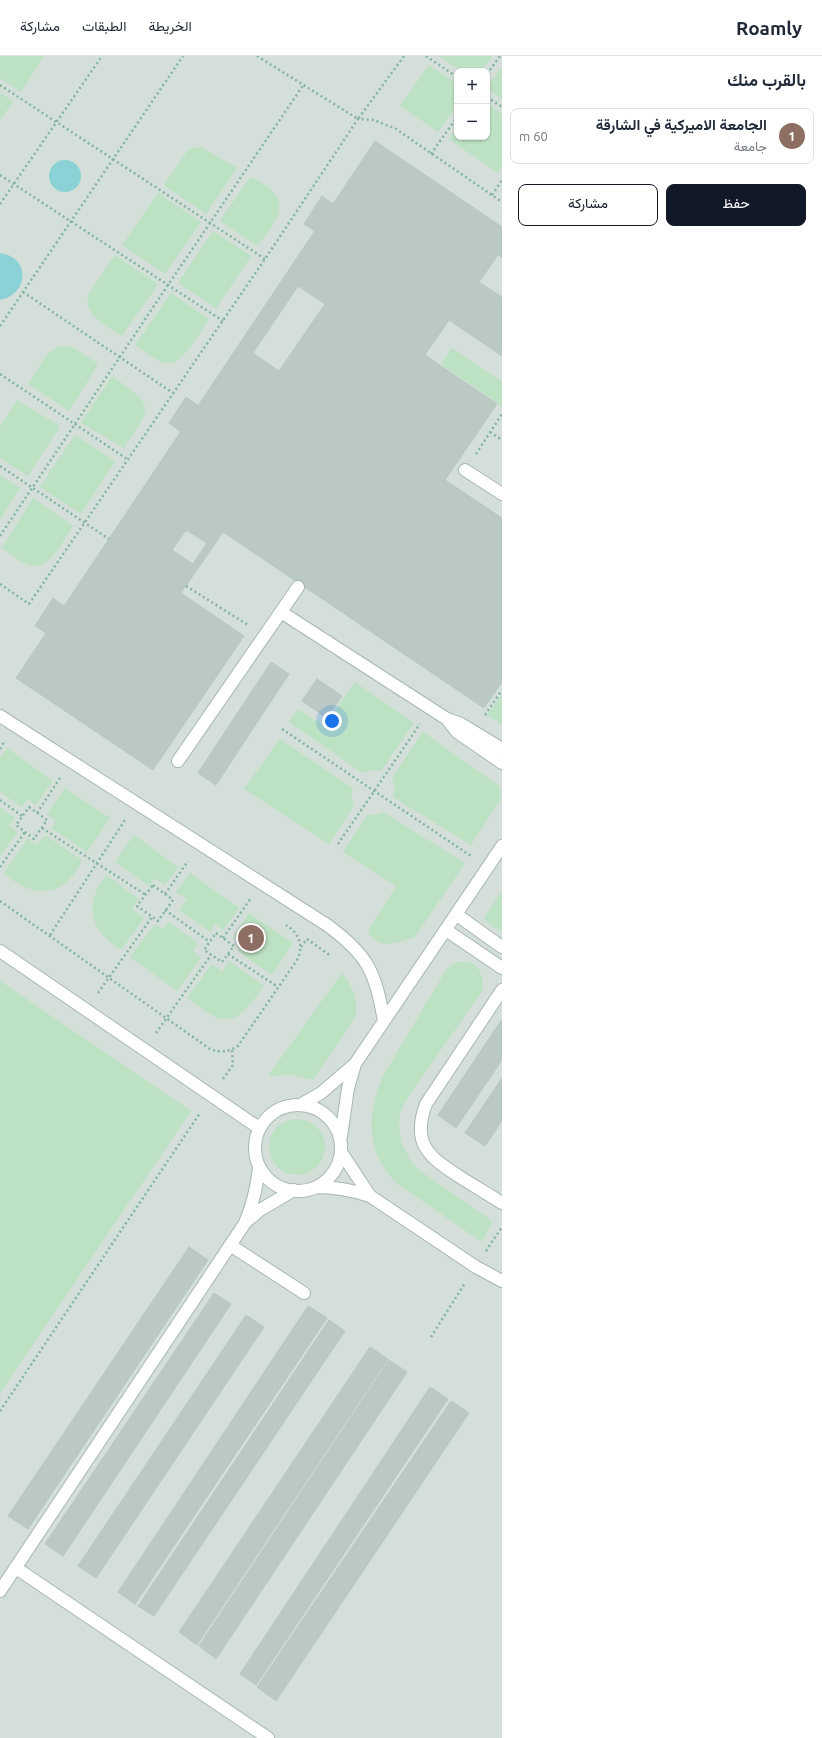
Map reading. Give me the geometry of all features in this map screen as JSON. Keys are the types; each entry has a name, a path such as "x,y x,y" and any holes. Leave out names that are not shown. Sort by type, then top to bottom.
{"street":[{"path":"465,470 502,494"},
{"path":"178,761 298,587"},
{"path":"281,612 448,719 461,724 502,749"},
{"path":"0,716 327,925 349,941 363,957 374,977 384,1020"},
{"path":"448,719 457,732 502,763"},
{"path":"355,1064 348,1088 339,1163 334,1173 326,1181 316,1187 306,1190 294,1190 280,1187 268,1178 259,1167 255,1154 255,1141 259,1128 276,1111 289,1106 302,1104 321,1093 355,1064 457,915 502,846"},
{"path":"457,915 502,947"},
{"path":"446,930 502,968"},
{"path":"0,951 259,1128"},
{"path":"502,990 426,1104 420,1130 423,1143 429,1154 439,1163 502,1203"},
{"path":"302,1104 322,1112 330,1119 341,1137"},
{"path":"341,1152 370,1196"},
{"path":"0,1592 245,1223 257,1186 259,1167"},
{"path":"316,1187 341,1188 370,1196 476,1267 502,1281"},
{"path":"245,1223 260,1210 294,1190"},
{"path":"230,1245 304,1293"},
{"path":"16,1568 268,1738"}],"path":[{"path":"0,204 102,56"},
{"path":"0,326 113,158 184,56"},
{"path":"258,56 358,119 374,120 386,124 502,202"},
{"path":"0,584 29,604 266,259 358,119 404,56"},
{"path":"426,56 454,75"},
{"path":"490,70 500,56"},
{"path":"0,536 304,84"},
{"path":"0,85 266,259"},
{"path":"490,99 502,107"},
{"path":"431,154 454,122"},
{"path":"0,175 222,321"},
{"path":"492,195 502,180"},
{"path":"23,292 173,394"},
{"path":"0,374 127,460"},
{"path":"465,470 502,414"},
{"path":"490,432 502,440"},
{"path":"0,466 109,539"},
{"path":"186,586 265,636"},
{"path":"338,844 422,722"},
{"path":"282,729 488,868"},
{"path":"0,738 5,741"},
{"path":"37,813 61,778 55,773"},
{"path":"0,800 22,816"},
{"path":"29,807 37,813 47,820 34,839 16,825 29,807"},
{"path":"119,816 132,824"},
{"path":"50,935 126,820"},
{"path":"42,828 146,895"},
{"path":"0,867 25,832"},
{"path":"165,894 199,844"},
{"path":"182,857 194,865"},
{"path":"223,938 261,883"},
{"path":"153,885 165,894 173,900 158,921 137,906 153,885"},
{"path":"243,897 255,905"},
{"path":"0,900 210,1049 218,1052 232,1050 238,1046 297,960 301,947 297,934 280,921"},
{"path":"165,910 210,942"},
{"path":"87,1010 152,917"},
{"path":"216,933 223,938 234,946 222,962 204,950 216,933"},
{"path":"144,1050 211,954"},
{"path":"228,954 278,987"},
{"path":"0,1411 233,1065 232,1050"}],"shaded area":[{"path":"0,56 502,56 502,1738 0,1738"}],"green space":[{"path":"0,56 44,56 21,92 0,78"},
{"path":"439,56 492,56 484,68 457,68"},
{"path":"429,65 454,82 454,108 438,132 400,106"},
{"path":"502,67 502,99 490,90 490,84"},
{"path":"0,93 13,101 0,120"},
{"path":"490,106 502,114 502,167 498,173 449,139 454,132 454,140 490,140"},
{"path":"201,147 237,168 206,214 164,185 188,150"},
{"path":"250,177 269,188 277,197 279,204 279,211 276,219 257,246 220,221"},
{"path":"158,193 201,222 165,274 122,245"},
{"path":"213,231 251,256 216,308 178,283"},
{"path":"115,255 158,284 122,336 103,324 92,314 88,301 89,293"},
{"path":"171,293 209,319 196,340 178,360 171,363 165,363 153,358 135,345"},
{"path":"61,346 74,348 98,364 69,411 28,384 48,353"},
{"path":"452,348 502,382 502,406 441,364"},
{"path":"112,376 136,394 142,401 145,408 140,423 124,448 81,423"},
{"path":"17,400 60,426 28,476 0,458 0,427"},
{"path":"75,435 115,461 81,514 40,487"},
{"path":"0,475 20,488 0,520"},
{"path":"33,498 73,526 60,547 50,559 44,564 37,566 22,562 2,548"},
{"path":"355,682 414,723 381,771 371,770 362,773 289,722 298,709 324,726"},
{"path":"502,694 502,725 487,715"},
{"path":"423,732 499,786 501,796 499,801 471,845 393,797 395,787 392,778"},
{"path":"280,739 353,788 351,797 354,806 329,844 244,789"},
{"path":"7,748 53,781 36,805 28,799 22,807 0,792 0,758"},
{"path":"65,788 110,818 87,852 51,828 56,821 47,814"},
{"path":"0,807 15,818 9,826 18,832 0,856"},
{"path":"383,812 465,863 415,937 389,944 378,942 368,931 396,886 343,852 368,814 376,815"},
{"path":"45,835 82,860 75,873 67,882 48,891 37,891 26,888 15,882 4,873 28,838 37,845"},
{"path":"134,835 178,867 165,885 155,878 149,886 115,862"},
{"path":"190,873 239,908 223,930 215,924 210,932 179,910 187,899 176,892"},
{"path":"106,875 139,899 132,909 144,918 121,950 102,934 93,917 92,907 94,897"},
{"path":"502,891 502,931 492,926 484,918"},
{"path":"249,913 293,943 272,975 238,951 243,943 233,937"},
{"path":"169,922 198,943 193,951 201,958 177,991 130,957 155,924 163,929"},
{"path":"229,961 264,986 243,1012 229,1019 222,1019 213,1016 187,998 212,964 222,972"},
{"path":"465,961 474,965 480,972 482,991 406,1100 400,1113 399,1127 401,1141 412,1163 419,1170 492,1221 482,1242 399,1185 388,1173 380,1160 372,1133 374,1104 384,1074 446,970 454,964"},
{"path":"342,973 355,996 356,1012 344,1035 313,1080 293,1075 268,1076"},
{"path":"0,981 191,1111 0,1393"},
{"path":"297,1119 308,1121 317,1127 323,1136 325,1147 323,1158 317,1167 308,1173 297,1175 286,1173 277,1167 271,1158 269,1147 271,1136 277,1127 286,1121"}],"water":[{"path":"62,160 68,160 78,167 81,176 80,182 74,189 68,192 62,192 52,185 49,179 49,173 56,163"},
{"path":"0,253 10,256 17,261 21,268 22,275 21,283 17,290 10,296 0,300"}],"building":[{"path":"375,141 502,227 502,258 498,255 479,282 502,297 502,356 449,320 425,355 497,404 445,480 502,518 502,682 484,708 223,532 181,593 244,636 153,770 16,678","holes":["298,286 325,304 279,371 253,353","186,530 207,543 193,564 172,550"]},
{"path":"322,196 333,204 315,231 304,224"},
{"path":"186,397 199,406 181,432 169,423"},
{"path":"53,598 64,606 46,633 35,626"},
{"path":"271,662 289,674 216,785 198,773"},
{"path":"317,679 342,696 327,718 302,701"},
{"path":"502,1019 502,1060 456,1128 438,1115"},
{"path":"502,1078 502,1121 485,1146 465,1133"},
{"path":"189,1247 208,1260 28,1529 8,1516"},
{"path":"214,1293 231,1304 63,1556 45,1544"},
{"path":"308,1306 327,1318 135,1604 118,1592"},
{"path":"246,1315 264,1327 96,1578 78,1566"},
{"path":"329,1320 345,1331 154,1616 138,1606"},
{"path":"370,1347 388,1359 197,1645 179,1632"},
{"path":"389,1360 407,1372 216,1659 199,1646"},
{"path":"430,1387 448,1399 256,1685 240,1674"},
{"path":"451,1401 469,1413 276,1701 257,1687"}],"place":[{"name":"الجامعة الاميركية في الشارقة","path":"251,938"}]}
